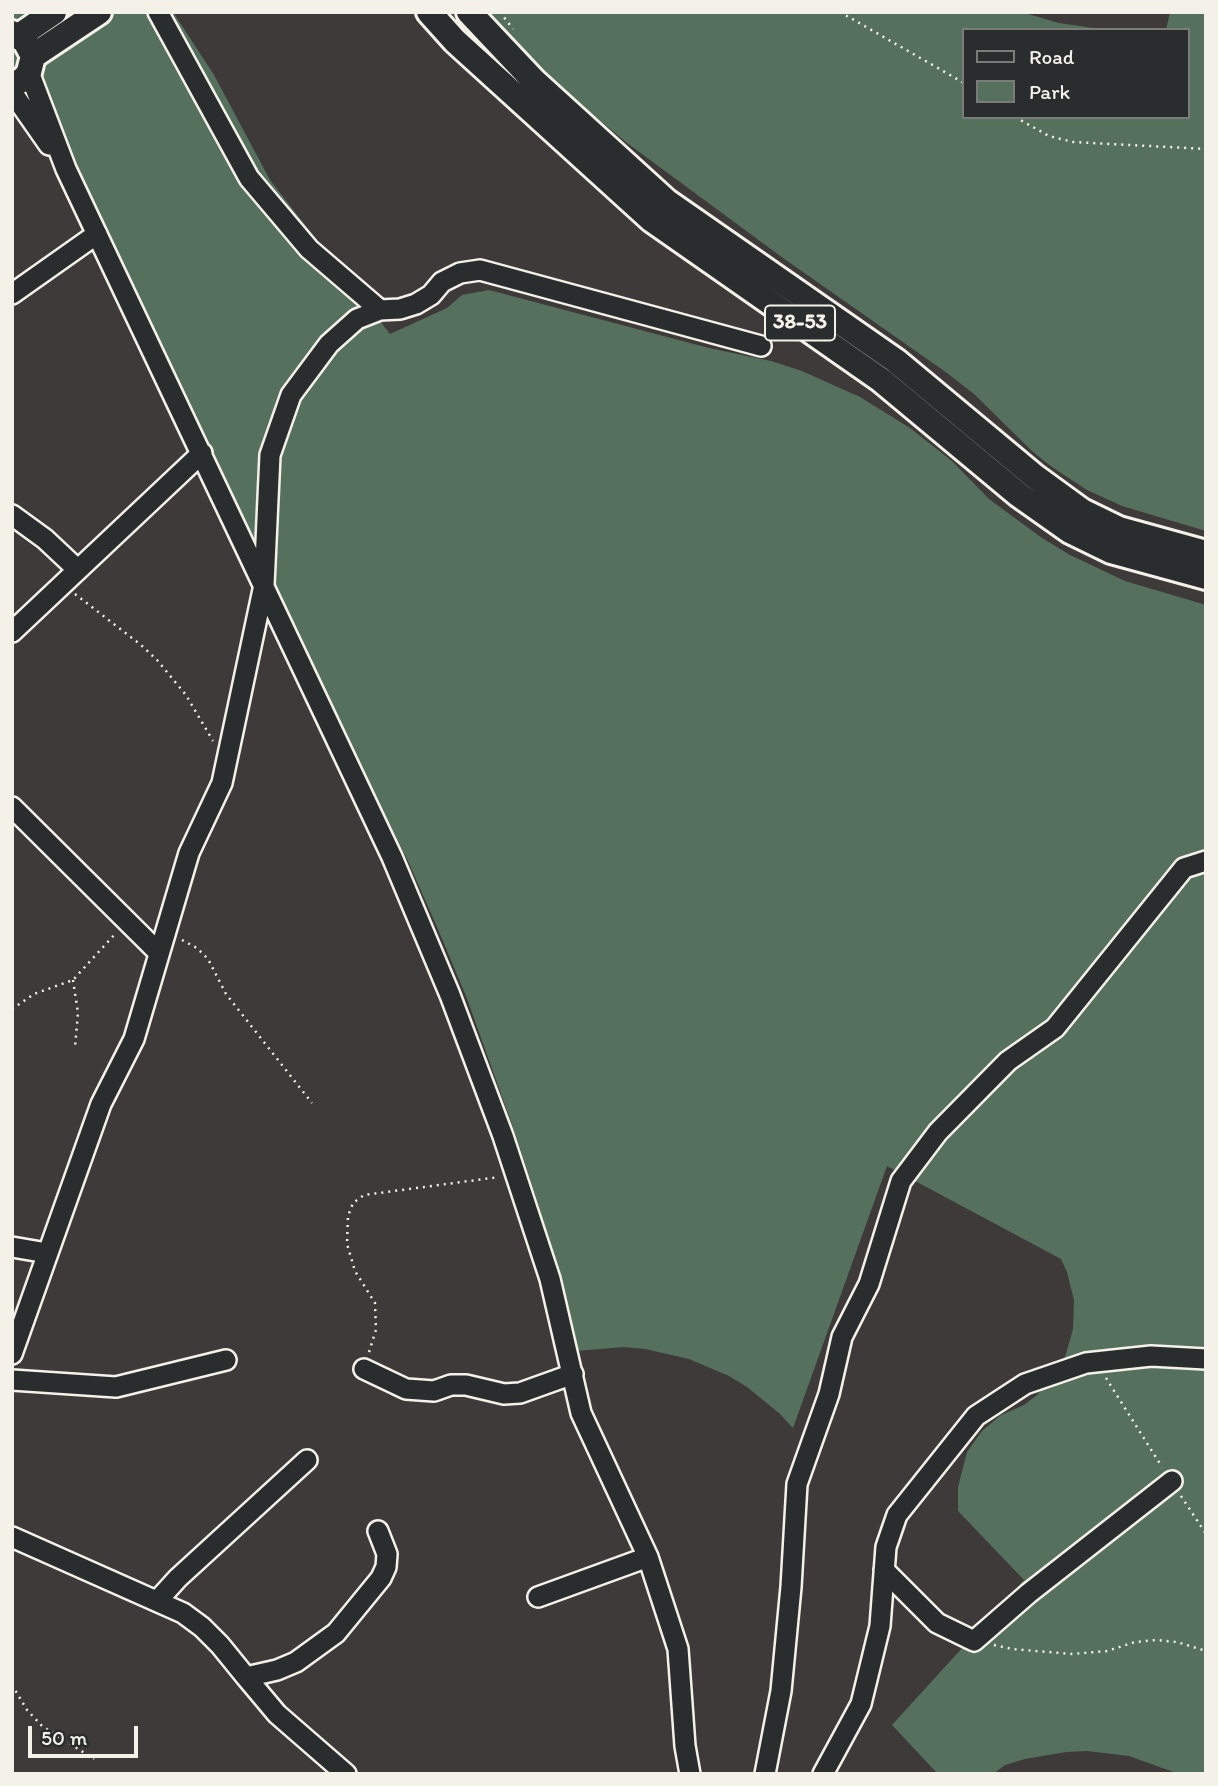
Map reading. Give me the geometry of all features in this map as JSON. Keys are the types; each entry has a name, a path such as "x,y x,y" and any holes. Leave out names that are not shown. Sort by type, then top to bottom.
{"main road":[{"path":"21,57 54,12"},
{"path":"21,57 99,12"},
{"name":"38-53","path":"429,12 455,41 652,220 881,380 1019,495 1070,531 1111,551 1206,577"},
{"name":"38-53","path":"469,12 534,80 666,201 895,361 1034,476 1082,511 1119,528 1206,553"}],"street":[{"path":"158,12 249,178 309,249 380,310"},
{"path":"21,57 66,169 392,856 450,995 516,1175 550,1279 581,1413 648,1558 678,1649 685,1746 690,1774"},
{"path":"12,92 66,169"},
{"path":"12,294 97,234"},
{"path":"12,1354 101,1104 134,1039 189,853 222,783 264,585 270,455 291,395 329,344 357,319 380,310 400,309 416,304 431,295 442,282 460,273 480,270 761,346"},
{"path":"12,632 202,453"},
{"path":"12,514 46,539 78,570"},
{"path":"12,807 128,921 161,944"},
{"path":"765,1774 781,1691 797,1484 829,1394 842,1337 869,1284 901,1181 938,1132 1008,1060 1055,1028 1184,868 1206,861"},
{"path":"12,1247 47,1253"},
{"path":"823,1774 861,1704 880,1626 886,1547 897,1515 976,1416 1025,1384 1086,1363 1151,1356 1206,1359"},
{"path":"12,1380 116,1387 226,1360"},
{"path":"364,1369 406,1389 434,1391 459,1384 504,1394 520,1393 573,1374"},
{"path":"158,1600 178,1578 307,1460"},
{"path":"884,1570 937,1623 974,1641 1029,1593 1172,1481"},
{"path":"246,1677 277,1671 296,1662 336,1633 381,1578 387,1554 377,1531"},
{"path":"12,1537 183,1613 202,1627 276,1714 346,1774"},
{"path":"538,1597 648,1558"}],"path":[{"path":"840,12 962,82"},
{"path":"1019,119 1049,136 1073,142 1206,149"},
{"path":"62,584 141,645 165,669 197,713 225,770"},
{"path":"12,1009 34,994 73,980 128,921"},
{"path":"161,944 182,940 203,953 226,994 312,1103"},
{"path":"73,980 78,1013 75,1047"},
{"path":"364,1369 376,1330 374,1303 355,1271 347,1244 348,1216 353,1203 364,1195 516,1175"},
{"path":"1096,1362 1206,1534"},
{"path":"974,1641 1012,1649 1072,1654 1107,1651 1135,1642 1156,1640 1177,1642 1206,1651"},
{"path":"12,1685 27,1710 42,1726 94,1759"}],"green space":[{"path":"12,12 173,12 214,75 270,180 390,334 447,308 462,295 489,290 802,371 860,397 910,428 952,461 989,499 1070,555 1125,581 1206,605 1206,1774 1179,1774 1129,1756 1087,1751 1025,1759 1005,1765 993,1774 938,1774 892,1725 1024,1580 958,1511 958,1487 967,1452 982,1431 1001,1415 1024,1405 1037,1395 1065,1357 1073,1329 1074,1300 1061,1259 887,1166 793,1428 747,1387 689,1359 623,1347 577,1351 539,1207 516,1136 466,996 437,927 407,859 12,81"},
{"path":"481,12 1021,12 1059,23 1093,28 962,28 962,119 1190,119 1190,28 1166,28 1170,12 1206,12 1206,531 1122,506 1087,490 1052,467 974,394 947,373 783,258 627,143 569,95"}]}
